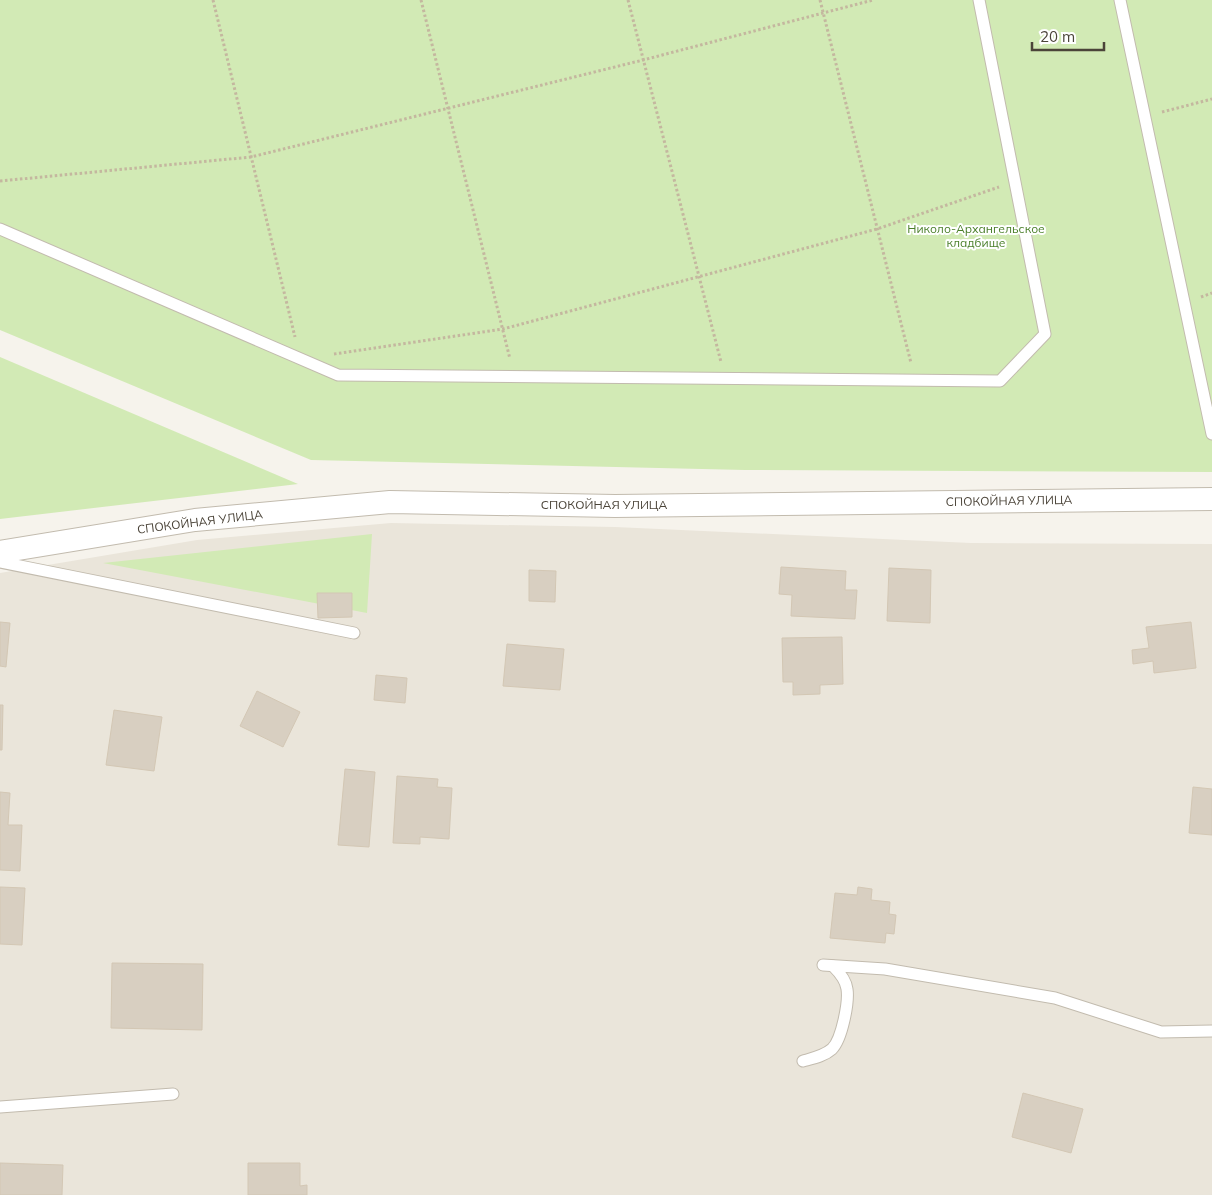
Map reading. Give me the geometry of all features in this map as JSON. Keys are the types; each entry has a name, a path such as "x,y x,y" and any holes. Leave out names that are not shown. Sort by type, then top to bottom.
{"street":[{"name":"СПОКОЙНАЯ УЛИЦА","path":"0,552 195,520 390,502 616,506 1212,499"}],"lane":[{"path":"0,229 338,375 1000,381 1045,334 979,0"},
{"path":"1120,0 1212,434"},
{"path":"0,562 354,633"},
{"path":"804,1061 820,1057 834,1048 841,1031 847,988 841,975 828,965 886,969 1055,998 1161,1032 1212,1031"},
{"path":"0,1106 173,1094"}],"path":[{"path":"213,0 301,359 503,329 877,228 1015,182"},
{"path":"420,0 515,376"},
{"path":"628,0 725,378"},
{"path":"820,0 915,380"},
{"path":"0,181 251,157 643,60 873,0"},
{"path":"1145,117 1212,99"}],"shaded area":[{"path":"391,523 615,527 971,543 1212,544 1212,1195 0,1195 0,573 197,540"}],"green space":[{"name":"Николо-Архангельское кладбище","path":"0,0 1212,0 1212,472 745,470 311,460 0,330"},
{"path":"0,357 298,484 0,519"},
{"path":"372,534 367,613 103,563"}],"building":[{"path":"781,567 846,571 845,590 857,590 855,619 791,616 792,595 779,594"},
{"path":"889,568 931,570 930,623 887,621"},
{"path":"529,570 556,571 555,602 529,601"},
{"path":"317,593 352,593 352,617 318,618"},
{"path":"0,622 10,623 6,667 0,666"},
{"path":"1191,622 1196,668 1154,673 1153,661 1133,664 1132,650 1149,648 1146,627"},
{"path":"842,637 843,684 820,685 820,694 793,695 793,682 783,682 782,638"},
{"path":"507,644 564,649 560,690 503,686"},
{"path":"376,675 407,678 405,703 374,700"},
{"path":"257,691 300,712 283,747 240,726"},
{"path":"0,705 3,705 2,750 0,750"},
{"path":"114,710 162,717 154,771 106,765"},
{"path":"345,769 375,772 369,847 338,845"},
{"path":"397,776 438,779 437,787 452,788 449,839 420,837 420,844 393,843"},
{"path":"1193,787 1212,789 1212,835 1189,833"},
{"path":"0,792 10,793 8,825 22,825 20,871 0,870"},
{"path":"0,887 25,888 22,945 0,944"},
{"path":"858,887 872,889 871,900 890,902 889,914 896,915 894,934 886,933 885,943 830,938 835,893 857,895"},
{"path":"112,963 203,964 202,1030 111,1028"},
{"path":"1023,1093 1083,1109 1071,1153 1012,1137"},
{"path":"0,1163 63,1165 62,1195 0,1195"},
{"path":"248,1163 300,1163 300,1186 307,1185 307,1195 248,1195"}]}
